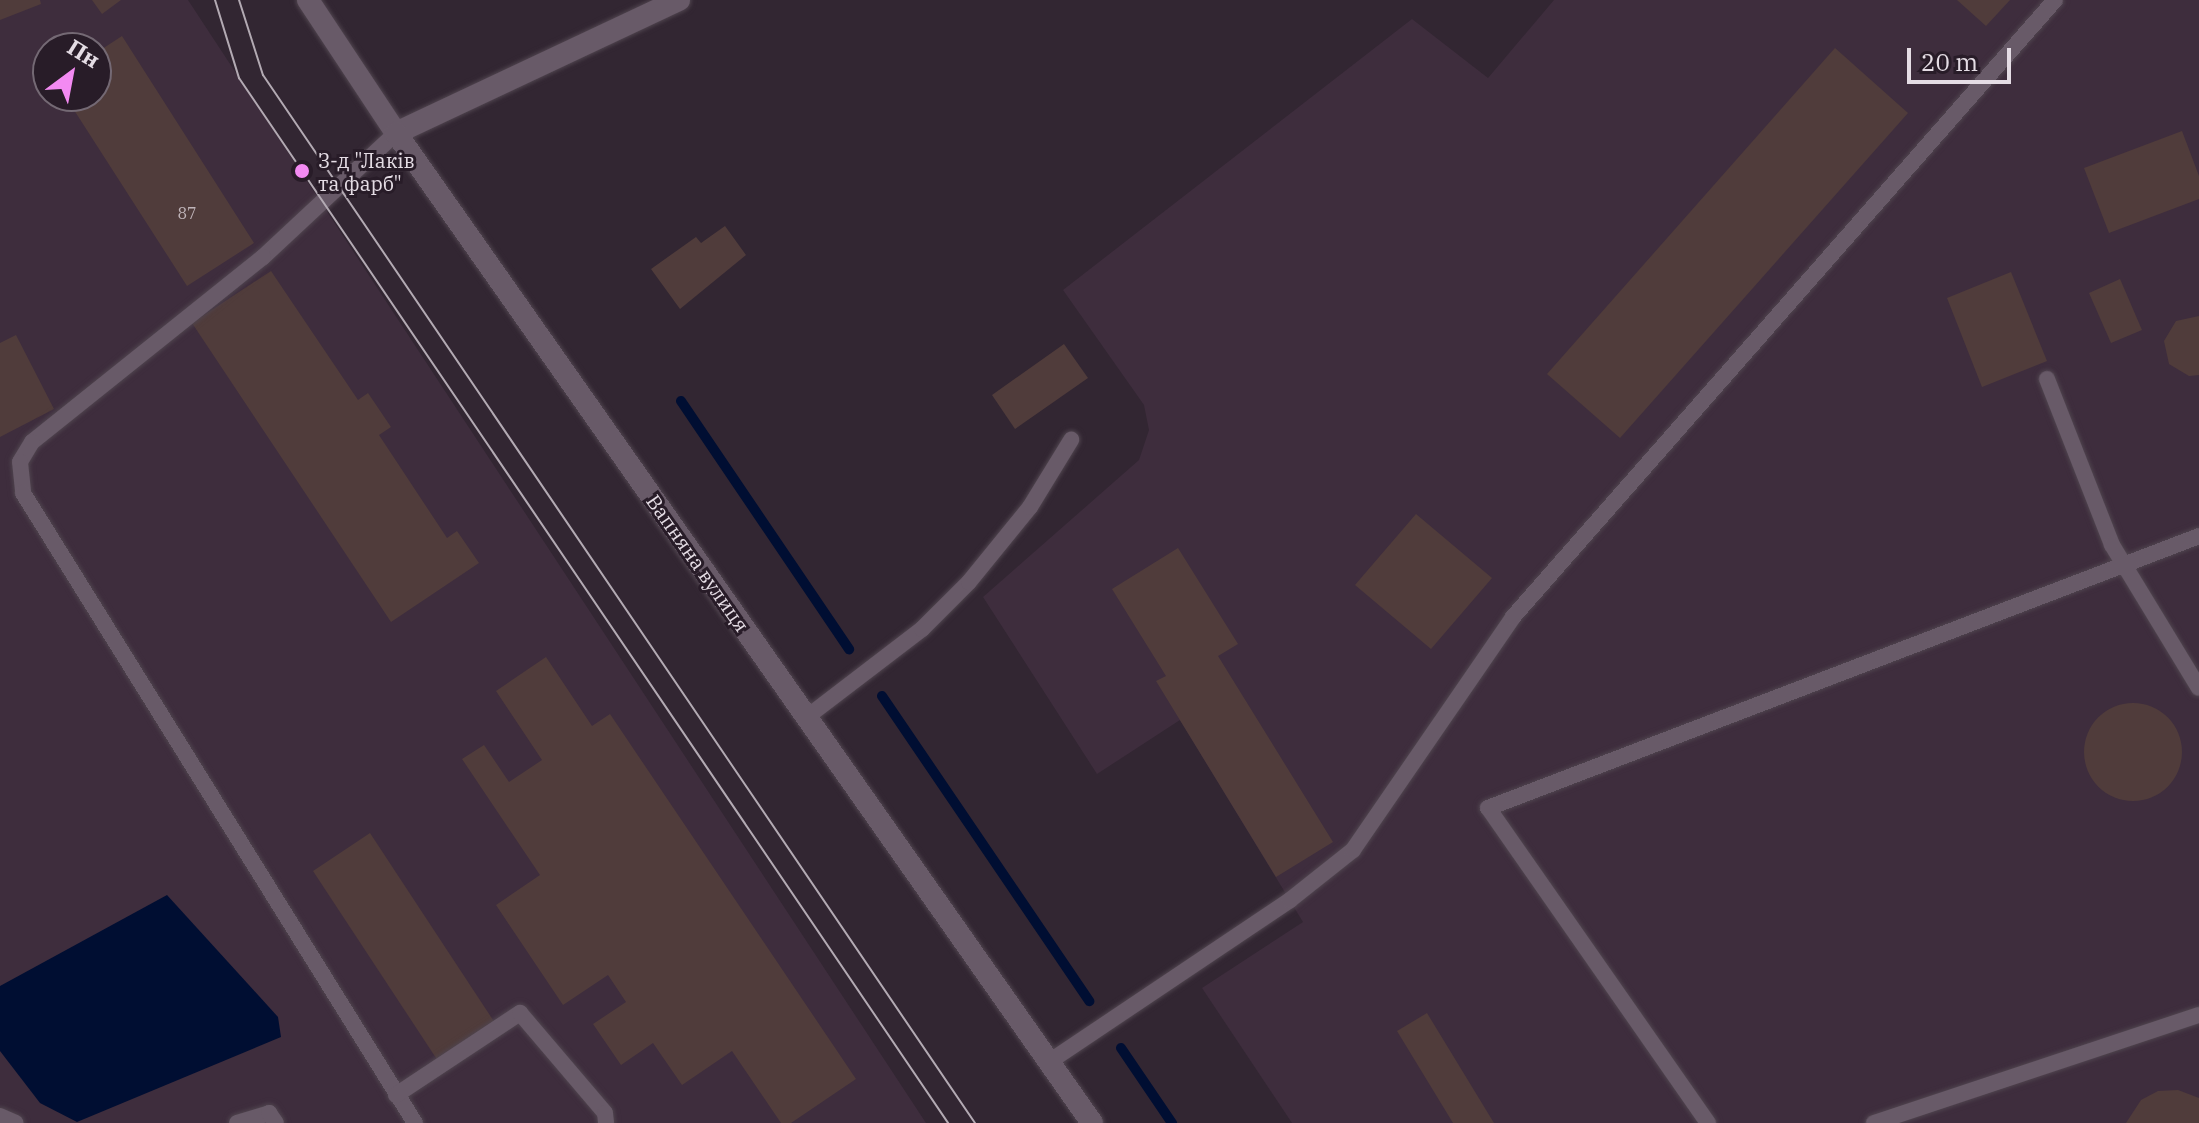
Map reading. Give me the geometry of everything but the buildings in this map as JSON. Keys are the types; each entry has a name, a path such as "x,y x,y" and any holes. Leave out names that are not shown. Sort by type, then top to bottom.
{"street":[{"name":"Вапняна вулиця","path":"308,0 396,133 1092,1123"},
{"path":"396,133 679,0"}],"lane":[{"path":"1049,1062 1290,900 1353,850 1513,617 2055,0"},
{"path":"396,133 263,257 32,442 20,462 23,493 415,1123"},
{"path":"2047,379 2112,545 2128,564 2199,688"},
{"path":"807,717 922,629 969,582 1030,507 1071,440"},
{"path":"1708,1123 1488,808 2199,536"},
{"path":"396,1095 520,1013 605,1113 606,1123"},
{"path":"1874,1123 2199,1015"},
{"path":"237,1123 269,1113 276,1123"},
{"path":"0,1116 16,1123"}],"shaded area":[{"path":"0,0 188,0 926,1123 0,1123"},
{"path":"1554,0 2199,0 2199,1123 1292,1123 1202,988 1303,922 1180,720 1097,774 983,597 1139,460 1149,430 1144,405 1063,290 1412,19 1488,78"}],"water":[{"path":"167,895 278,1017 281,1037 77,1122 40,1103 0,1051 0,986"}],"waterway":[{"path":"681,401 849,649"},
{"path":"882,696 1089,1001"},
{"path":"1121,1048 1172,1123"}],"tram line":[{"path":"215,0 239,78 948,1123"},
{"path":"239,0 263,75 975,1123"}],"place":[{"name":"З-д \"Лаків та фарб\"","path":"302,171"}]}
